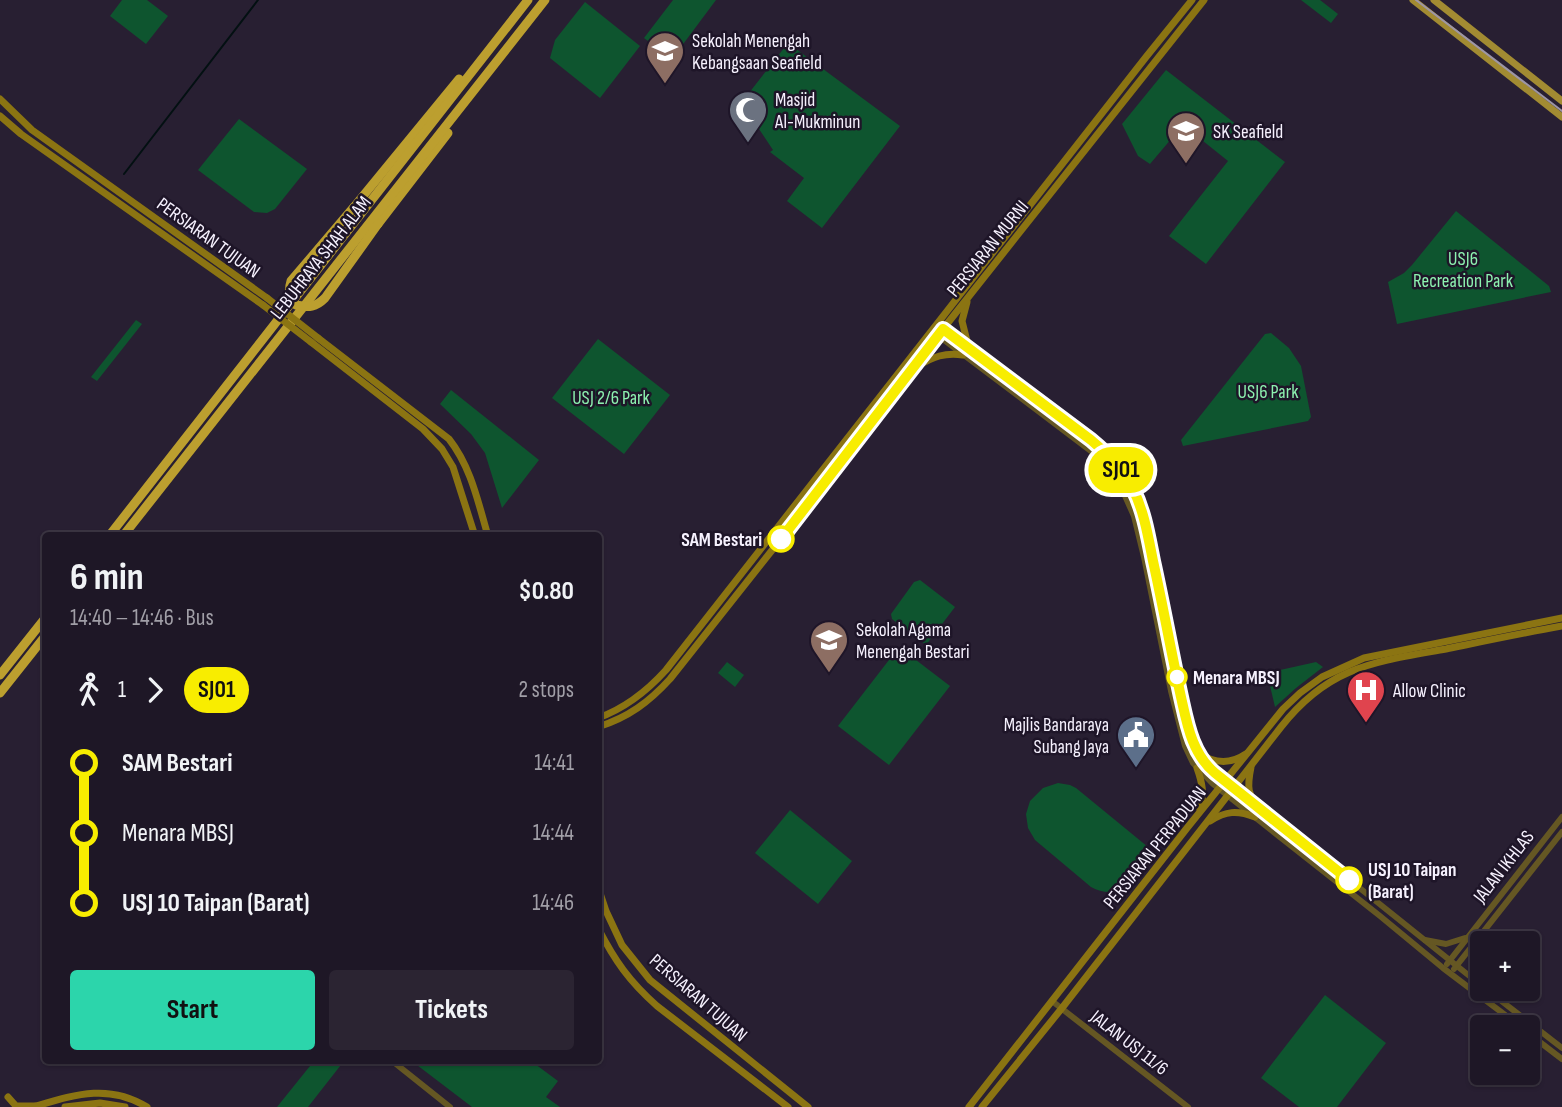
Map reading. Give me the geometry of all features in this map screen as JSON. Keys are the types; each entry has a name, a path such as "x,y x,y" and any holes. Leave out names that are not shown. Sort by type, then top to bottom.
{"highway":[{"path":"527,0 292,281 290,297 296,305 312,307 325,298 378,224 510,52 544,2"},
{"name":"LEBUHRAYA SHAH ALAM","path":"112,532 527,0"},
{"name":"LEBUHRAYA SHAH ALAM","path":"126,532 544,2"},
{"path":"0,675 42,622"},
{"path":"0,693 42,640"}],"main road":[{"name":"PERSIARAN MURNI","path":"602,716 638,697 666,670 937,330 1192,0"},
{"name":"PERSIARAN MURNI","path":"602,726 634,711 670,679 913,369 937,330 968,298 1204,0"},
{"path":"1413,0 1562,117"},
{"path":"1434,0 1562,101"},
{"path":"1146,57 1151,60 1167,47"},
{"name":"PERSIARAN TUJUAN","path":"0,99 32,130 265,302 423,429 442,449 456,477 474,532"},
{"name":"PERSIARAN TUJUAN","path":"0,116 31,141 265,302"},
{"path":"913,369 935,356 966,352 962,321 968,298"},
{"name":"PERSIARAN TUJUAN","path":"314,340 449,439 462,458 471,479 487,532"},
{"name":"PERSIARAN PERPADUAN","path":"969,1107 1192,822 1283,709 1300,693 1322,677 1343,667 1384,653 1562,618"},
{"name":"PERSIARAN PERPADUAN","path":"982,1107 1305,699 1344,674 1384,661 1562,626"},
{"path":"1198,752 1216,762 1239,758 1249,751"},
{"path":"1252,763 1248,780 1250,795 1261,810"},
{"path":"1192,822 1203,799 1197,768"},
{"path":"1203,826 1222,814 1234,811 1255,817"},
{"name":"PERSIARAN TUJUAN","path":"602,900 622,944 650,981 808,1107"},
{"name":"PERSIARAN TUJUAN","path":"602,936 614,958 640,990 788,1107"},
{"path":"7,1107 8,1097 16,1106 35,1106 90,1092 114,1093 147,1107"},
{"path":"65,1107 100,1102 125,1107"}],"street":[{"path":"937,330 1091,451 1122,489 1138,529 1180,728 1188,755 1197,768 1505,1015"},
{"path":"966,352 1091,440 1115,463 1129,482 1143,516 1187,726 1206,765 1470,977"},
{"name":"JALAN IKHLAS","path":"1447,970 1449,961 1562,817"},
{"name":"JALAN IKHLAS","path":"1484,931 1562,832"},
{"path":"1363,902 1368,895"},
{"path":"1492,906 1495,908 1504,905"},
{"path":"1423,940 1446,944 1469,936"},
{"name":"JALAN IKHLAS","path":"1447,970 1456,966 1470,948"},
{"name":"JALAN USJ 11/6","path":"1052,1001 1188,1107"},
{"path":"1501,1001 1562,1048"},
{"path":"1540,1042 1562,1059"},
{"path":"396,1064 450,1107"}],"green space":[{"path":"122,0 147,0 168,16 146,44 110,16"},
{"path":"673,0 716,0 672,59 644,38"},
{"path":"1301,0 1320,0 1338,14 1331,23"},
{"path":"585,2 640,46 600,98 550,58 555,40"},
{"path":"788,43 900,126 822,228 787,201 804,178 770,152 773,150 751,117 738,107"},
{"path":"1166,70 1285,162 1206,264 1169,236 1228,161 1183,125 1150,164 1138,156 1122,124"},
{"path":"239,119 307,169 275,209 267,213 254,212 198,170"},
{"name":"USJ6 Recreation Park","path":"1456,211 1549,286 1551,292 1397,324 1388,282 1412,265"},
{"path":"136,320 142,324 97,381 91,377"},
{"name":"USJ6 Park","path":"1271,333 1289,348 1301,366 1311,417 1308,421 1183,446 1181,440 1265,334"},
{"name":"USJ 2/6 Park","path":"598,339 670,395 624,454 552,398"},
{"path":"451,390 539,460 502,508 485,453 471,434 440,404"},
{"path":"920,580 955,607 926,645 892,619 891,614 914,582"},
{"path":"899,647 950,686 889,765 838,726"},
{"path":"727,662 744,675 735,687 718,673"},
{"path":"1316,662 1323,667 1275,707 1267,673"},
{"path":"1058,783 1076,788 1148,847 1139,869 1126,887 1106,892 1091,887 1035,840 1028,828 1026,814 1030,801 1043,788"},
{"path":"790,810 852,861 818,904 755,853"},
{"path":"1325,995 1386,1043 1337,1107 1299,1107 1261,1078"},
{"path":"312,1064 342,1064 308,1107 277,1107"},
{"path":"416,1064 535,1064 558,1081 546,1097 560,1107 472,1107"}],"waterway":[{"path":"124,174 258,0"}],"tram line":[{"path":"1416,0 1562,111"}],"bus line":[{"name":"SJ01","path":"781,539 943,329 1091,440 1123,473 1134,491 1143,516 1187,726 1202,760 1349,880"}],"place":[{"name":"Sekolah Menengah Kebangsaan Seafield","path":"665,85"},
{"name":"Masjid Al-Mukminun","path":"748,144"},
{"name":"SK Seafield","path":"1186,165"},
{"name":"SAM Bestari","path":"781,539"},
{"name":"Sekolah Agama Menengah Bestari","path":"829,674"},
{"name":"Menara MBSJ","path":"1177,677"},
{"name":"Allow Clinic","path":"1366,724"},
{"name":"Majlis Bandaraya Subang Jaya","path":"1136,769"},
{"name":"USJ 10 Taipan (Barat)","path":"1349,880"}]}
